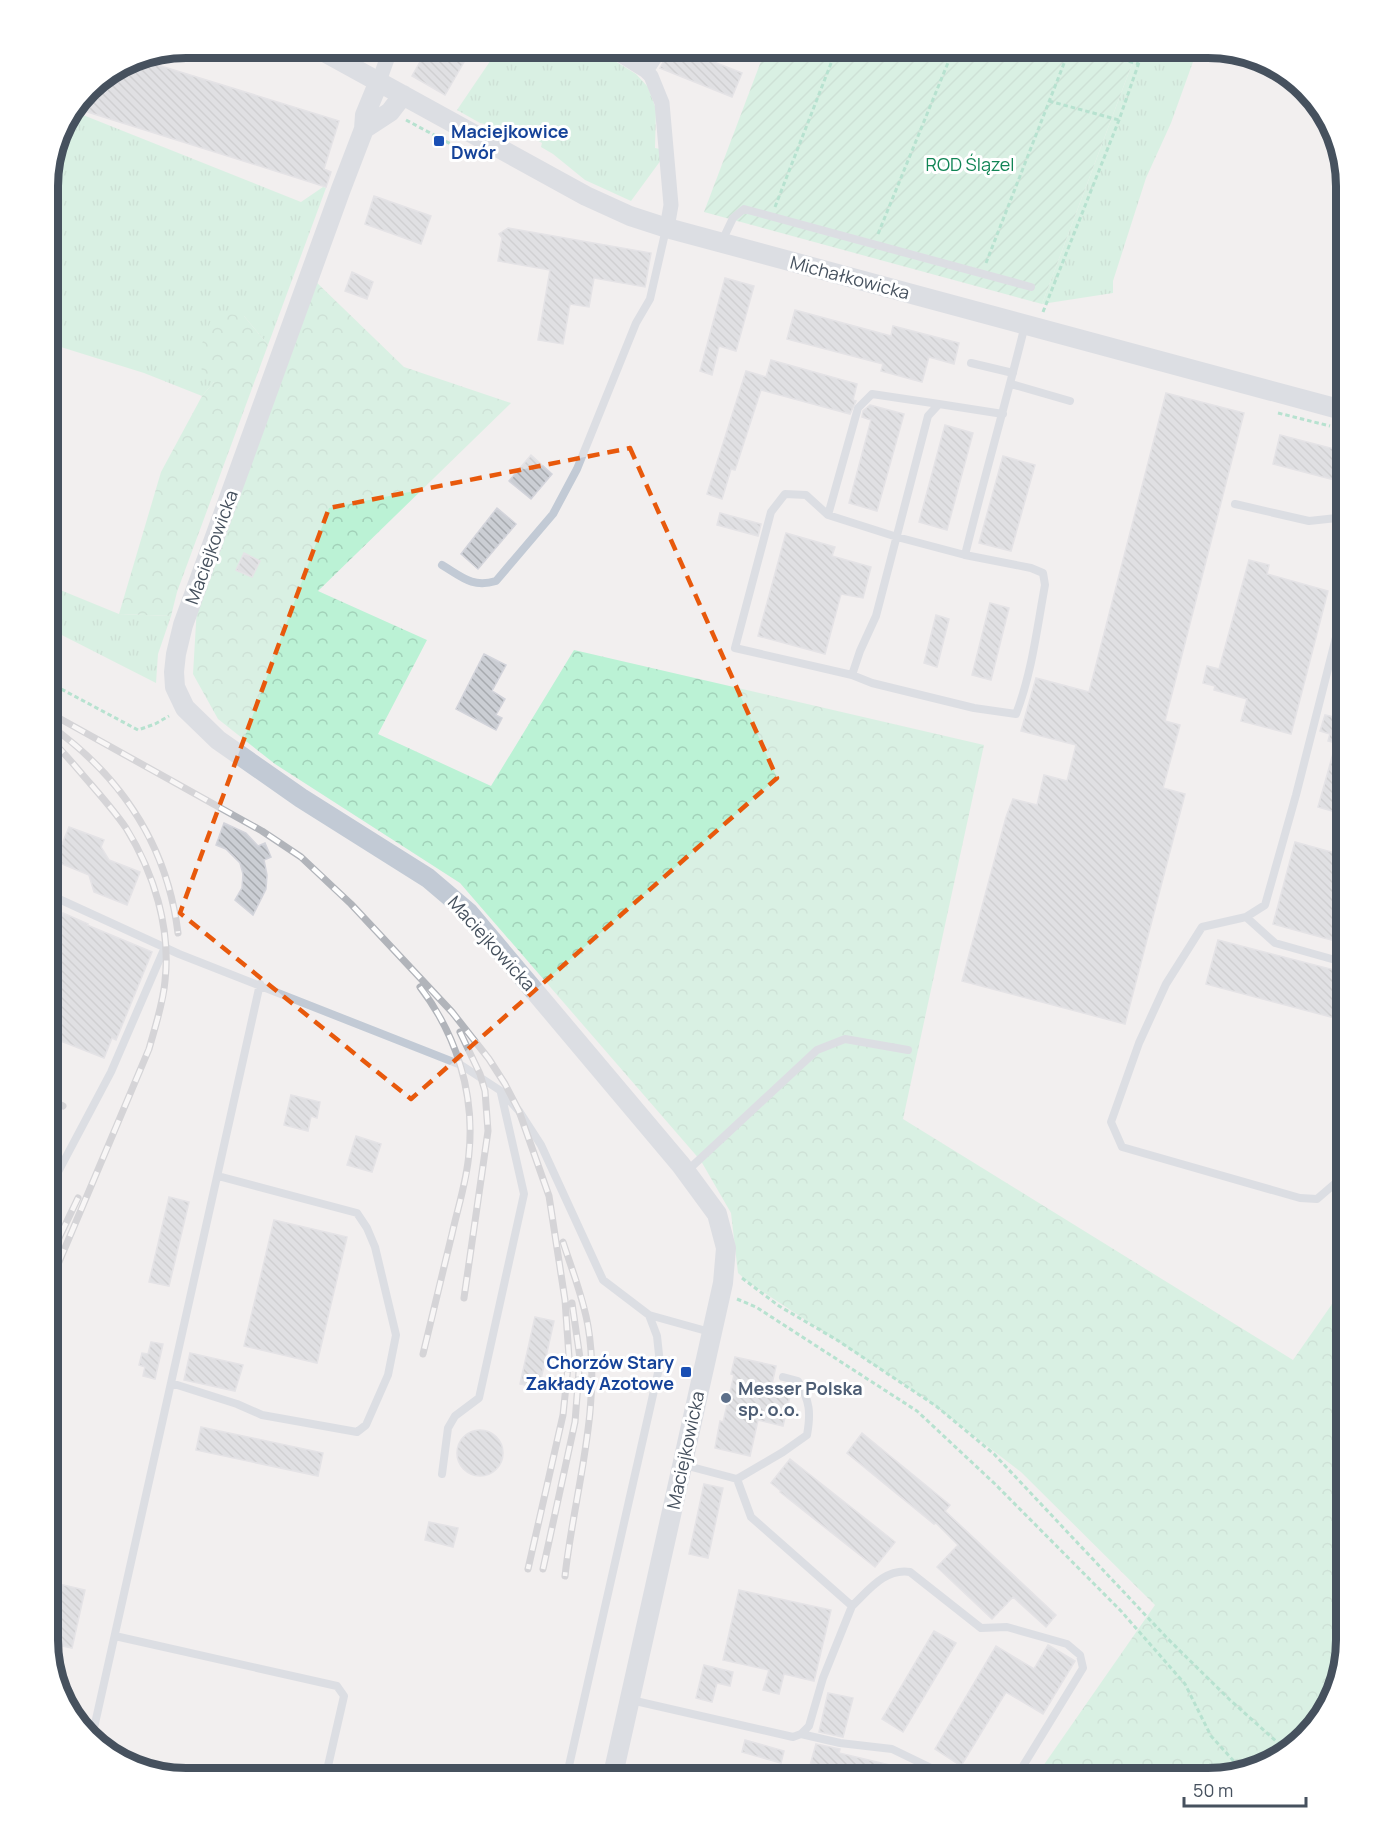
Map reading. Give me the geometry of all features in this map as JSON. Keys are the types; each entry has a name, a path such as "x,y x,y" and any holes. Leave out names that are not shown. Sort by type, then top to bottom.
{"street":[{"name":"Michałkowicka","path":"337,58 586,196 621,212 721,243 1336,408"},
{"path":"379,81 387,58"},
{"path":"627,58 646,70 658,89 663,111 671,205 667,228"},
{"path":"646,70 654,58"},
{"name":"Maciejkowicka","path":"379,81 365,115 364,129 183,625 174,664 176,687 185,708 218,740 301,798 428,878 468,912 686,1172 717,1214 726,1248 721,1294 614,1768"},
{"path":"364,129 390,112 403,95"}],"lane":[{"path":"721,243 733,218 744,209 1030,287"},
{"path":"442,566 474,584 496,581 553,514 577,469 633,332 650,299 667,228"},
{"path":"965,555 1013,373 1031,326"},
{"path":"971,363 1013,373"},
{"path":"1011,384 1070,401"},
{"path":"828,515 858,408 872,394 1003,414"},
{"path":"852,675 876,616 893,558 928,416 939,404"},
{"path":"785,494 806,495 828,515 897,537 965,555 1031,568 1042,573 1045,585 1032,658 1016,714 963,706 872,683 852,675 735,648 771,512 785,494"},
{"path":"1235,504 1310,521 1336,518"},
{"path":"1336,637 1265,905 1246,917 1202,927 1166,984 1139,1043 1111,1122 1122,1147 1300,1198 1317,1199 1336,1183"},
{"path":"59,899 179,954 461,1065 501,1091 519,1111 541,1145 603,1280 649,1315 712,1332"},
{"path":"1246,917 1275,943 1336,960"},
{"path":"58,1172 111,1072 165,947"},
{"path":"94,1729 260,984"},
{"path":"686,1172 817,1050 845,1039 908,1050"},
{"path":"442,1474 448,1428 455,1416 479,1398 524,1194 501,1091"},
{"path":"171,1383 237,1404 262,1415 357,1431 366,1425 388,1376 396,1335 375,1247 367,1228 357,1213 218,1176"},
{"path":"568,1768 660,1364 657,1336 649,1315"},
{"path":"682,1465 736,1479 783,1452 807,1435 810,1416 806,1395 798,1381 783,1377"},
{"path":"736,1479 751,1517 852,1606"},
{"path":"630,1699 794,1737 801,1734 809,1726 823,1678 852,1606 885,1576 899,1571 910,1572 981,1628 1007,1627 1044,1636 1067,1644 1080,1655 1083,1668 1022,1768"},
{"path":"115,1636 337,1686 344,1696 328,1768"},
{"path":"801,1734 840,1743 892,1749 931,1768"}],"path":[{"path":"771,217 833,59"},
{"path":"873,244 950,59"},
{"path":"982,273 1066,59"},
{"path":"1119,59 1138,64"},
{"path":"1031,326 1119,120 1140,59"},
{"path":"1049,101 1119,120"},
{"path":"402,118 472,156 482,159"},
{"path":"59,688 138,730 155,724 171,714 175,721"},
{"path":"725,1259 744,1281 779,1306 846,1346 936,1406 994,1454 1167,1638 1281,1746"},
{"path":"721,1294 756,1306 917,1411 995,1484 1128,1619 1185,1684 1211,1736 1237,1765"}],"highlighted area":[{"path":"630,448 777,778 411,1099 180,913 329,508"}],"green space":[{"path":"492,58 611,58 636,74 648,87 656,109 655,148 660,149 661,160 631,201 585,180 541,147 542,143 524,133 521,136 509,130 480,123 457,110"},
{"name":"ROD Ślązel","path":"762,59 1134,59 1042,304 704,212"},
{"path":"1134,59 1194,59 1171,123 1146,178 1113,281 1113,293 1042,304"},
{"path":"81,114 301,202 323,187 326,188 268,345 244,316 214,382 202,396 144,373 59,346 59,178 65,145"},
{"path":"312,278 404,367 511,403 318,591 427,640 378,734 491,786 574,650 984,745 903,1119 1293,1360 1336,1298 1336,1641 1326,1690 1314,1712 1292,1737 1264,1755 1233,1766 1042,1768 1155,1605 1021,1472 926,1399 748,1282 738,1273 731,1213 701,1161 460,883 275,764 218,719 193,674 197,606"},
{"path":"214,312 244,316 268,345 177,592 171,616 119,614 161,472 202,396 214,382 203,375 198,354"},
{"path":"59,589 119,614 171,616 158,654 156,683 59,633"}],"building":[{"path":"422,58 466,58 445,95 412,76"},
{"path":"665,58 705,59 742,73 732,97 660,68"},
{"path":"152,63 339,121 324,169 331,172 326,187 83,111 115,80"},
{"path":"374,196 431,216 421,244 365,224"},
{"path":"508,228 651,253 645,287 594,278 589,307 570,304 563,344 538,340 550,270 498,261 502,238 499,234"},
{"path":"352,272 373,282 367,299 345,291"},
{"path":"725,278 754,286 736,351 719,346 712,375 700,371"},
{"path":"795,310 891,336 893,326 959,343 954,364 929,357 922,382 881,371 883,364 787,339"},
{"path":"771,360 857,384 853,400 856,401 850,414 761,390 735,470 731,469 722,499 707,494 746,371 766,377"},
{"path":"1166,393 1244,413 1165,721 1180,725 1163,788 1185,794 1125,1024 962,981 1006,817 1013,799 1037,805 1044,775 1067,781 1076,745 1021,731 1036,678 1089,692"},
{"path":"870,405 904,414 877,511 849,503 871,420 862,417 863,411"},
{"path":"945,425 973,433 947,530 919,522"},
{"path":"1280,435 1336,449 1336,480 1273,464"},
{"path":"531,455 552,474 531,499 509,481"},
{"path":"1003,456 1035,465 1011,551 979,543"},
{"path":"497,508 516,524 478,569 461,554"},
{"path":"720,513 761,524 758,536 717,525"},
{"path":"786,533 835,547 832,556 871,567 863,598 841,594 825,654 758,636"},
{"path":"244,553 260,561 252,577 236,570"},
{"path":"1249,560 1269,565 1267,574 1328,591 1291,734 1241,721 1247,699 1214,690 1215,686 1203,683 1207,666 1219,669"},
{"path":"990,603 1009,608 991,680 972,675"},
{"path":"936,615 949,619 937,667 924,663"},
{"path":"484,654 506,665 492,691 505,699 496,715 502,718 496,730 456,709"},
{"path":"1336,710 1336,743 1328,741 1330,734 1320,731 1325,715 1334,717"},
{"path":"1336,743 1336,812 1318,807"},
{"path":"224,823 246,833 258,846 265,843 271,857 264,860 267,875 266,889 253,915 235,900 242,888 243,874 240,863 226,849 216,845"},
{"path":"69,827 104,840 101,847 109,860 140,872 127,905 94,892 89,875 59,862 59,852"},
{"path":"1295,842 1336,853 1336,941 1273,924"},
{"path":"63,913 152,952 116,1040 112,1038 104,1058 58,1040 58,924"},
{"path":"1218,940 1336,970 1336,1018 1206,984"},
{"path":"291,1095 320,1102 317,1118 311,1116 308,1131 284,1125"},
{"path":"356,1136 381,1144 372,1172 347,1165"},
{"path":"169,1197 189,1202 169,1286 149,1282"},
{"path":"274,1220 347,1237 317,1363 244,1346"},
{"path":"535,1317 554,1321 539,1388 520,1384"},
{"path":"151,1342 163,1344 155,1379 143,1376 145,1367 139,1365 142,1353 148,1354"},
{"path":"190,1353 243,1365 235,1391 184,1380"},
{"path":"735,1357 776,1366 772,1384 792,1388 783,1426 758,1420 750,1456 715,1448 720,1421 723,1422 734,1375 731,1374"},
{"path":"201,1427 323,1453 318,1476 196,1450"},
{"path":"480,1430 496,1437 503,1453 496,1469 480,1476 464,1469 457,1453 464,1437"},
{"path":"862,1433 950,1505 945,1511 1056,1615 1046,1627 1013,1597 992,1619 937,1567 958,1545 936,1523 934,1524 847,1453"},
{"path":"790,1459 895,1542 875,1567 771,1483"},
{"path":"704,1484 723,1488 708,1558 689,1554"},
{"path":"429,1522 458,1528 453,1547 425,1540"},
{"path":"59,1584 85,1590 72,1648 59,1645"},
{"path":"739,1590 831,1610 814,1681 784,1674 779,1694 763,1690 769,1670 723,1660"},
{"path":"934,1631 956,1643 903,1732 882,1719"},
{"path":"1048,1645 1075,1661 1043,1714 1006,1692 961,1766 935,1749 996,1646 1034,1669"},
{"path":"704,1665 733,1672 730,1686 717,1683 712,1702 696,1698"},
{"path":"828,1693 853,1698 843,1737 819,1732"},
{"path":"745,1740 784,1751 781,1763 742,1752"},
{"path":"816,1744 840,1749 839,1753 890,1765 889,1768 809,1768"}],"railway":[{"path":"59,718 262,831 301,857 351,904 452,1012 489,1059 505,1084 519,1111 549,1196 565,1300 569,1357 563,1415 528,1569"},
{"path":"59,732 97,766 136,814 163,870 178,933"},
{"path":"58,1264 149,1049 162,998 166,961 163,921 152,882 136,845 113,810 59,748"},
{"path":"420,987 433,1005 453,1044 466,1087 470,1131 464,1183 423,1354"},
{"path":"460,1032 480,1074 485,1091 488,1131 464,1298"},
{"path":"58,1104 63,1106"},
{"path":"58,1239 78,1198"},
{"path":"563,1242 588,1326 592,1388 585,1451 565,1576"},
{"path":"543,1569 575,1422 580,1358 572,1303"}],"place":[{"name":"Maciejkowice Dwór","path":"439,141"},
{"name":"Chorzów Stary Zakłady Azotowe","path":"686,1372"},
{"name":"Messer Polska sp. o.o.","path":"726,1398"}]}
